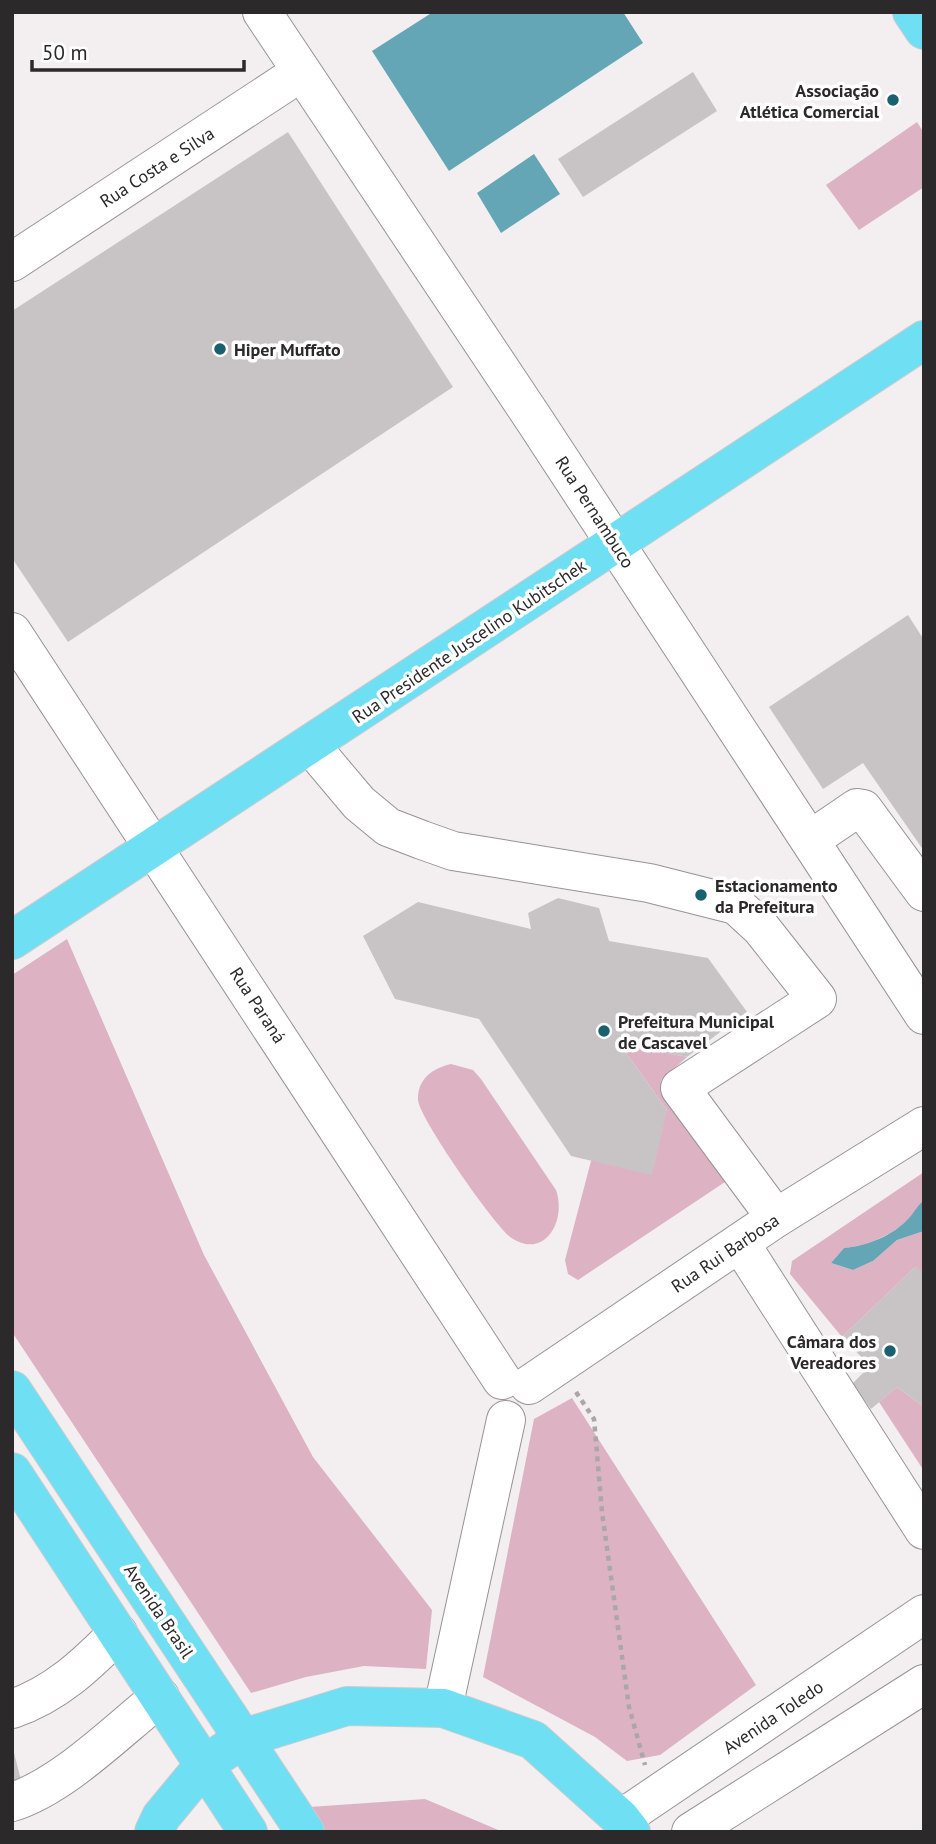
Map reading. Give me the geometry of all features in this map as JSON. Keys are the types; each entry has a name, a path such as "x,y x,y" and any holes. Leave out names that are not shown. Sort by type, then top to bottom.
{"main road":[{"path":"912,12 924,30"},
{"name":"Rua Presidente Juscelino Kubitschek","path":"12,940 311,746 924,340"},
{"name":"Avenida Brasil","path":"12,1390 305,1832"},
{"path":"12,1472 248,1832"},
{"path":"154,1832 161,1817 204,1765 244,1738 347,1706 443,1708 533,1740 626,1826"}],"street":[{"name":"Rua Pernambuco","path":"262,12 616,544 924,1014"},
{"name":"Rua Costa e Silva","path":"12,262 301,72"},
{"name":"Rua Paraná","path":"12,632 155,847 530,1376"},
{"path":"311,746 359,803 387,827 453,851 649,883 736,905 761,928 817,999 681,1088 776,1219"},
{"path":"810,840 857,808 863,809 924,892"},
{"name":"Rua Rui Barbosa","path":"530,1376 924,1126"},
{"path":"740,1243 924,1530"},
{"path":"443,1708 506,1420 520,1420 531,1412 534,1398 530,1376"},
{"name":"Avenida Toledo","path":"626,1826 659,1795 924,1614"},
{"path":"12,1709 49,1693 86,1666 118,1633"},
{"path":"691,1832 924,1684"},
{"path":"12,1802 31,1796 61,1777 160,1697"}],"path":[{"path":"530,1376 594,1419 602,1512 629,1707 642,1758 659,1795"}],"shaded area":[{"path":"917,122 924,133 924,187 859,230 826,185"},
{"path":"67,939 204,1255 313,1457 432,1610 426,1669 364,1666 306,1677 251,1693 12,1332 12,975"},
{"path":"619,1043 687,1057 661,1080 731,1178 578,1280 568,1274 565,1260 591,1161 667,1110"},
{"path":"451,1064 473,1070 481,1079 556,1190 559,1202 555,1225 542,1241 522,1243 501,1228 458,1171 422,1111 418,1093 423,1080 438,1068"},
{"path":"924,1172 924,1197 909,1219 878,1239 844,1248 831,1263 853,1270 873,1261 897,1240 924,1231 924,1274 915,1267 842,1337 790,1274 792,1261"},
{"path":"897,1387 924,1407 924,1471 879,1402"},
{"path":"572,1398 756,1685 660,1755 627,1761 595,1737 483,1677 534,1419"},
{"path":"425,1799 503,1832 326,1832 309,1807"}],"water":[{"path":"433,12 623,12 643,43 449,171 372,51"},
{"path":"534,154 560,194 501,233 477,193"},
{"path":"924,1200 924,1231 897,1240 873,1261 853,1270 831,1263 844,1248 871,1242 896,1229"}],"building":[{"path":"693,72 717,111 583,197 558,159"},
{"name":"Hiper Muffato","path":"288,132 453,387 68,642 12,558 12,311"},
{"path":"908,615 924,640 924,851 863,763 823,789 769,707"},
{"name":"Prefeitura Municipal de Cascavel","path":"558,898 599,908 609,941 708,958 747,1012 687,1057 619,1043 667,1110 652,1175 571,1156 479,1019 395,999 363,936 418,902 531,929 528,913"},
{"name":"Câmara dos Vereadores","path":"916,1266 924,1274 924,1407 897,1387 871,1409 852,1384 870,1366 842,1337"},
{"path":"12,1745 30,1815 12,1821"}],"place":[{"name":"Associação Atlética Comercial","path":"893,100"},
{"name":"Hiper Muffato","path":"220,349"},
{"name":"Estacionamento da Prefeitura","path":"701,895"},
{"name":"Prefeitura Municipal de Cascavel","path":"604,1031"},
{"name":"Câmara dos Vereadores","path":"890,1351"}]}
